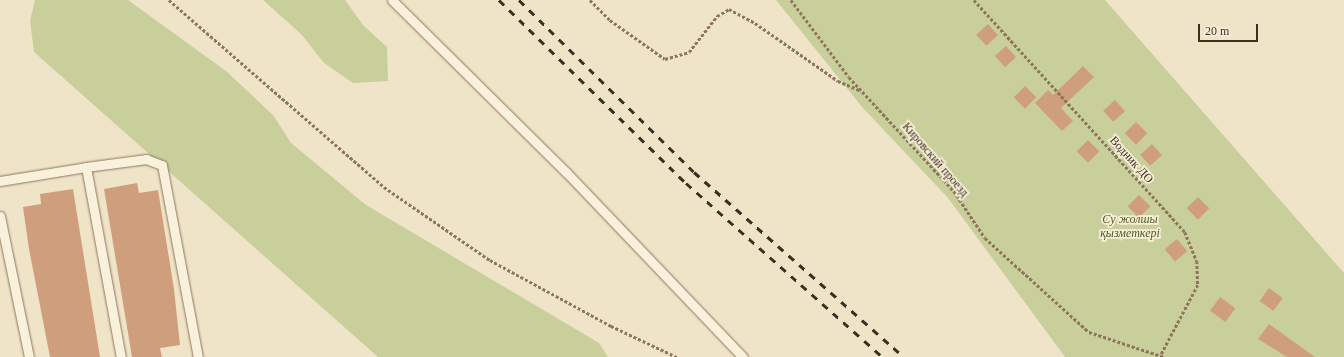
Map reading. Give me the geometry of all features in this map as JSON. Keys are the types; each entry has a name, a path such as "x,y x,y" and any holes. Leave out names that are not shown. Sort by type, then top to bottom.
{"lane":[{"path":"392,0 566,172 743,357"},
{"path":"0,181 146,159 162,165 198,357"},
{"path":"86,167 120,357"},
{"path":"0,216 29,357"}],"path":[{"path":"169,0 384,187 490,260 611,326 677,357"},
{"path":"590,0 610,20 665,59 689,52 717,16 729,9 755,23 838,81 862,91"},
{"name":"Кировский проезд","path":"791,0 862,91 954,191 985,238 1089,332 1163,356"},
{"name":"Водник ДО","path":"974,0 1185,232 1197,261 1198,285 1163,356"}],"green space":[{"path":"35,0 128,0 226,71 273,115 291,143 366,205 599,343 608,357 378,357 34,52 30,21"},
{"path":"263,0 345,0 363,25 387,47 388,81 353,83 324,63 302,35"},
{"name":"Су жолшы қызметкері","path":"776,0 1105,0 1344,273 1344,357 1065,357 948,198 862,107"}],"building":[{"path":"988,24 998,35 986,46 976,35"},
{"path":"1006,46 1016,57 1005,67 995,56"},
{"path":"1083,66 1094,77 1061,108 1073,121 1062,131 1035,103 1048,90 1053,95"},
{"path":"1025,86 1036,97 1025,109 1014,97"},
{"path":"1115,100 1125,111 1113,122 1103,111"},
{"path":"1136,122 1147,133 1136,145 1125,133"},
{"path":"1088,140 1099,151 1088,163 1077,151"},
{"path":"1152,144 1162,155 1150,166 1140,155"},
{"path":"137,183 139,193 158,190 174,289 180,345 160,348 162,357 132,357 104,189"},
{"path":"73,189 100,357 50,357 29,249 23,207 41,204 40,194"},
{"path":"1139,195 1150,206 1139,218 1128,206"},
{"path":"1198,197 1209,208 1198,220 1187,208"},
{"path":"1177,239 1187,251 1175,262 1165,249"},
{"path":"1269,288 1283,298 1273,311 1260,301"},
{"path":"1220,297 1235,308 1225,322 1210,311"},
{"path":"1269,324 1315,357 1287,357 1258,339"}],"railway":[{"path":"499,0 686,183 883,357"},
{"path":"519,0 694,172 904,357"}]}
